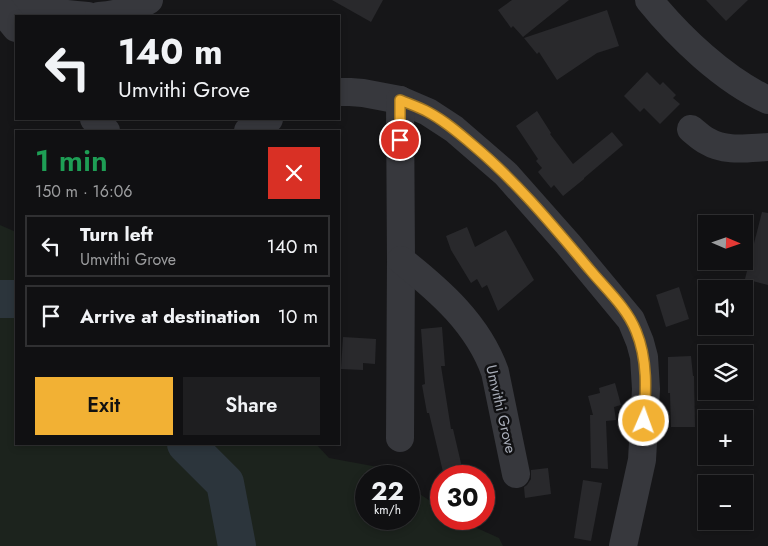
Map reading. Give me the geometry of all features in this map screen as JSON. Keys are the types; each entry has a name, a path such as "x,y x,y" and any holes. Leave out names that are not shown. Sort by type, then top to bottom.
{"street":[{"path":"18,0 56,13 77,15"},
{"path":"108,15 118,14 149,0"},
{"path":"649,0 671,27 690,45 735,81 768,100"},
{"path":"0,8 15,27"},
{"path":"340,92 363,93 400,100 428,112 454,129 506,174 568,244 631,320 644,357 646,389 642,460 623,546"},
{"path":"400,100 400,438"},
{"path":"95,120 105,130"},
{"path":"250,130 267,120"},
{"path":"691,129 706,140 722,147 733,149 768,147"},
{"name":"Umvithi Grove","path":"401,260 432,284 456,309 470,326 491,361 495,372 516,474"}],"shaded area":[{"path":"0,225 15,232 15,445 317,445 329,458 367,465 355,465 355,530 420,530 420,494 430,501 430,530 481,530 499,538 503,546 0,546"}],"building":[{"path":"332,0 383,0 371,22"},
{"path":"512,0 569,0 523,37 513,26 511,28 498,10"},
{"path":"706,0 748,0 726,21"},
{"path":"607,10 619,46 597,53 557,80 539,52 537,54 524,38"},
{"path":"647,72 660,85 663,82 676,95 673,98 680,104 660,124 644,108 640,112 624,96"},
{"path":"537,111 550,134 573,164 612,132 623,145 563,196 554,185 551,188 538,172 542,168 536,161 538,159 516,126"},
{"path":"762,212 768,213 768,285 745,279 747,270 753,270 753,247"},
{"path":"467,227 475,247 506,230 534,280 498,311 487,285 482,288 477,279 471,283 451,250 446,236"},
{"path":"679,287 689,319 666,327 656,295"},
{"path":"442,327 445,366 441,366 451,429 453,429 461,465 441,465 429,413 427,413 422,385 425,384 421,329"},
{"path":"343,337 376,339 375,364 363,363 363,370 341,369"},
{"path":"691,356 694,376 695,427 671,427 670,393 668,393 668,357"},
{"path":"615,383 621,405 614,407 616,420 606,421 608,469 591,468 590,415 593,415 588,396 600,393 599,388"},
{"path":"548,468 551,494 525,498 524,487 531,479 531,470"},
{"path":"583,480 602,483 591,541 574,538"}],"waterway":[{"path":"0,299 15,299"},
{"path":"187,445 225,483 237,546"}],"route":[{"path":"400,140 400,100 428,112 444,122 493,162 568,244 622,307 635,329 644,357 646,389 644,421"}]}
